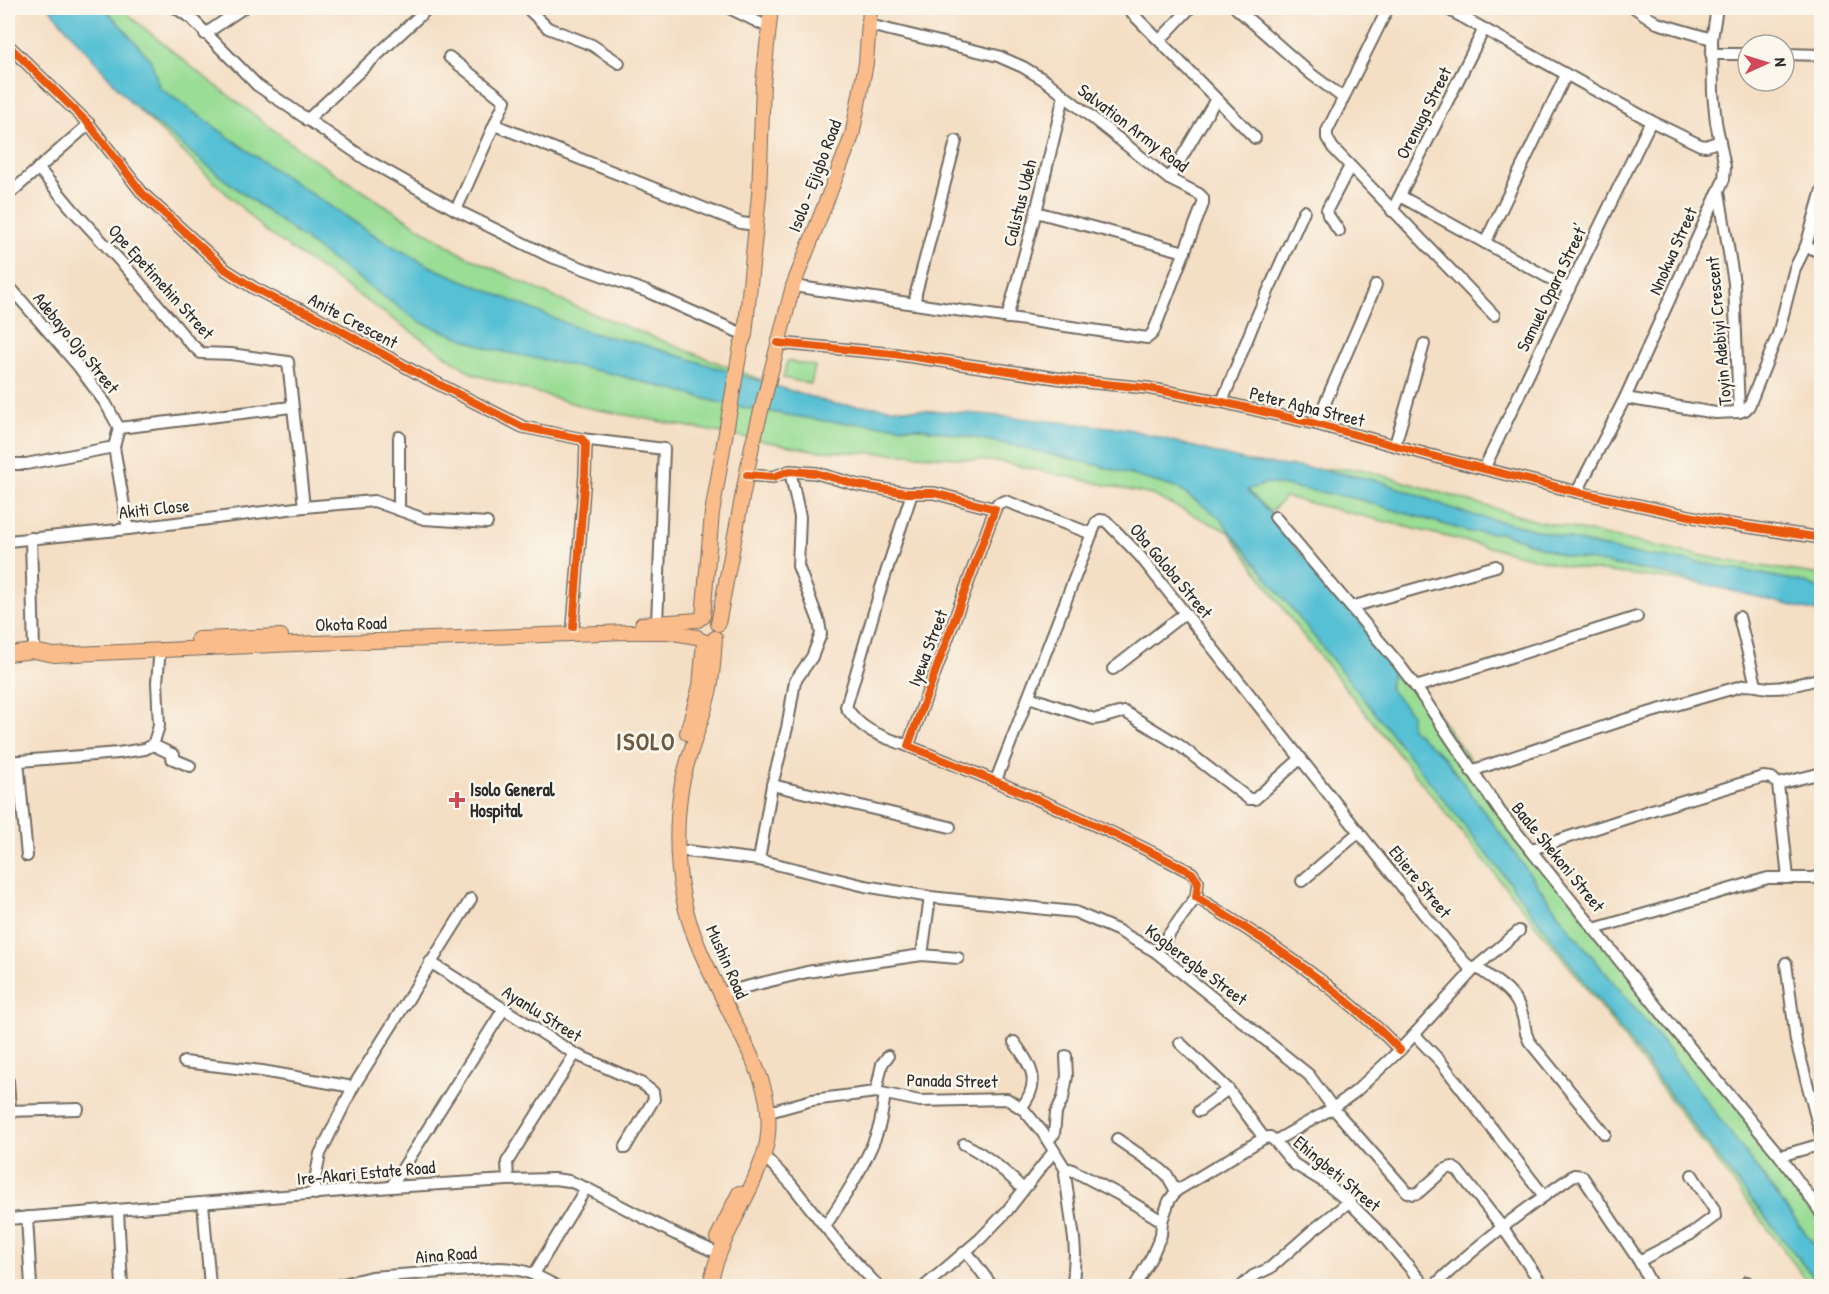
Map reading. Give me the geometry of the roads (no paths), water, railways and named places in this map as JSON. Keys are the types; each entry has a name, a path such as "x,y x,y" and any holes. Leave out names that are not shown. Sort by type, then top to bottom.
{"main road":[{"path":"747,475 718,624 719,631 705,639 694,630 701,618 712,513 743,340 759,195 763,84 771,8"},
{"name":"Isolo - Ejigbo Road","path":"747,475 752,446 793,286 852,136 864,81 870,8"},
{"path":"34,651 53,647 244,637 534,626 573,627 657,623 710,617 718,624"},
{"name":"Okota Road","path":"8,654 34,651 54,656 160,649 629,632 668,632 705,639"},
{"name":"Mushin Road","path":"705,639 710,688 681,787 678,823 680,878 686,911 707,967 764,1084 769,1112 764,1156 719,1254 710,1287"},
{"name":"Mushin Road","path":"702,1287 711,1250 756,1154 761,1115 761,1101 750,1071 689,944 683,927 673,878 669,823 681,754 700,686 705,639"}],"street":[{"path":"176,8 192,19 257,85 366,160 456,210 549,256 648,292 743,340"},
{"path":"205,33 243,8"},
{"path":"307,120 428,8"},
{"path":"527,8 548,28 592,45 619,63"},
{"path":"729,8 768,27"},
{"path":"1127,8 1255,138"},
{"path":"1160,40 1190,8"},
{"path":"1236,8 1311,74 1342,97"},
{"path":"1388,8 1342,97 1327,131 1327,138 1329,143 1392,211 1494,315"},
{"path":"1446,8 1566,75 1700,145 1706,146 1720,141"},
{"path":"1635,8 1657,23 1712,39"},
{"name":"Nnokwa Street","path":"1577,492 1625,398 1724,179 1725,167 1713,93 1711,54 1717,8"},
{"name":"Salvation Army Road","path":"869,25 998,56 1023,67 1046,81 1169,179 1203,198 1203,204 1155,328 1147,338 1007,318"},
{"name":"Orenuga Street","path":"1392,211 1485,29"},
{"name":"Anite Crescent","path":"9,50 89,124 142,195 226,270 254,288 313,315 415,372 523,427 582,439 664,449 657,623"},
{"path":"1711,54 1736,54"},
{"path":"1796,54 1821,55"},
{"path":"449,57 506,100 456,210"},
{"path":"1485,243 1566,75"},
{"name":"Calistus Udeh","path":"1007,318 1064,96"},
{"path":"1169,179 1216,99"},
{"name":"Samuel Opara Street'","path":"1484,469 1652,121"},
{"path":"8,195 89,124"},
{"path":"495,125 741,223 755,225"},
{"path":"915,304 956,141"},
{"path":"1339,231 1327,210 1350,166"},
{"name":"Ope Epetimehin Street","path":"38,168 201,353 231,354 288,362 291,407"},
{"name":"Toyin Adebiyi Crescent","path":"1719,191 1734,283 1739,412 1749,406 1778,334 1795,268 1806,246 1821,190"},
{"path":"1400,196 1569,289"},
{"path":"1222,402 1253,325 1304,211"},
{"path":"1036,212 1185,252"},
{"path":"1806,246 1821,253"},
{"name":"Adebayo Ojo Street","path":"8,285 79,367 106,404 119,428"},
{"path":"1316,424 1376,285"},
{"path":"793,286 1007,318"},
{"path":"1395,445 1424,344"},
{"name":"Peter Agha Street","path":"777,348 894,354 1076,381 1147,388 1222,402 1316,424 1577,492 1722,523 1821,538"},
{"path":"1625,398 1716,413 1739,412"},
{"path":"128,529 114,447 119,428 291,407 303,507"},
{"path":"399,437 399,510"},
{"path":"573,627 585,476 586,444 582,439"},
{"path":"8,464 26,464 114,447"},
{"path":"759,860 772,785 787,728 795,681 812,657 821,634 819,622 798,566 800,517 790,471"},
{"path":"747,475 773,477 790,471 816,473 858,485 912,493 934,493 995,509 997,504 1005,501 1092,534 996,780"},
{"path":"912,493 846,706 852,716 868,731 996,780 1137,844 1192,873 1198,882 1196,897 1156,952"},
{"name":"Akiti Close","path":"8,541 374,501 424,519 487,523"},
{"name":"Iyewa Street","path":"908,746 995,509"},
{"name":"Baale Shekoni Street","path":"1275,516 1416,687 1501,813 1780,1156 1821,1214"},
{"name":"Oba Goloba Street","path":"1092,534 1096,523 1100,520 1106,521 1139,555 1344,813"},
{"path":"31,537 34,651"},
{"path":"1351,607 1496,566"},
{"path":"1113,669 1185,613"},
{"path":"1416,687 1637,617"},
{"path":"1739,617 1756,685"},
{"path":"27,856 13,762 145,749 153,745 159,726 160,649"},
{"path":"1471,771 1624,720 1745,685 1767,688 1785,687 1821,678"},
{"path":"1029,697 1094,719 1125,712 1179,745 1249,799 1255,799 1301,758"},
{"path":"153,745 174,755 171,758 190,766"},
{"path":"1778,784 1821,773"},
{"path":"1532,849 1763,777 1772,778 1778,784 1788,878"},
{"path":"772,785 950,827"},
{"name":"Ebiere Street","path":"1344,813 1474,969 1509,990 1518,1001 1523,1016 1523,1030 1529,1041 1605,1134"},
{"path":"1302,881 1359,832"},
{"name":"Kogberegbe Street","path":"678,850 759,860 865,886 930,897 1075,912 1117,930 1156,952 1309,1075 1333,1108 1407,1192 1418,1193 1444,1170 1452,1167 1458,1171 1503,1228"},
{"path":"1594,928 1768,878 1813,878 1821,875"},
{"path":"922,955 930,897"},
{"path":"1196,897 1272,944 1307,969 1373,1022 1400,1050"},
{"path":"315,1194 316,1168 320,1154 353,1087 471,899"},
{"path":"1135,1287 1161,1235 1162,1221 1169,1201 1176,1191 1264,1138 1270,1137 1275,1141 1333,1108 1355,1092 1415,1035 1474,969 1519,931"},
{"path":"721,993 807,972 922,955 958,957"},
{"name":"Ayanlu Street","path":"430,962 575,1054 641,1083 653,1092 654,1099 625,1148"},
{"path":"1780,1156 1821,1142 1796,1041 1786,963"},
{"path":"391,1187 503,1010"},
{"path":"1415,1035 1441,1062 1544,1196"},
{"path":"1014,1042 1034,1076 1031,1093 1021,1108 1048,1140 1066,1170 1075,1254 1073,1287"},
{"path":"1180,1043 1228,1089 1264,1138"},
{"path":"508,1180 507,1162 575,1054"},
{"path":"825,1226 838,1208 871,1148 879,1125 882,1064 888,1056"},
{"path":"1048,1140 1054,1134 1056,1113 1063,1098 1067,1076 1066,1056"},
{"path":"184,1062 262,1071 353,1087"},
{"path":"8,1081 9,1111 78,1109"},
{"path":"1198,1111 1228,1089"},
{"name":"Panada Street","path":"769,1112 812,1100 881,1093 920,1101 1000,1098 1007,1099 1021,1108"},
{"path":"1118,1139 1167,1175 1176,1191"},
{"name":"Ehingbeti Street","path":"1275,1141 1294,1164 1324,1182 1349,1202 1384,1237 1425,1287"},
{"path":"964,1144 981,1152 1023,1189"},
{"path":"925,1287 980,1239 1007,1211 1054,1151"},
{"path":"764,1156 791,1184 842,1248 878,1287"},
{"path":"1066,1170 1070,1169 1118,1194 1162,1221"},
{"path":"1434,1287 1503,1228 1544,1196 1578,1174 1582,1176 1640,1261 1652,1287"},
{"path":"1640,1261 1691,1234 1715,1216 1714,1209 1692,1175"},
{"name":"Ire-Akari Estate Road","path":"8,1219 391,1187 554,1179 586,1188 711,1250"},
{"path":"534,1274 586,1188"},
{"path":"1242,1287 1253,1276 1278,1262 1349,1202"},
{"path":"203,1203 210,1287"},
{"path":"118,1210 122,1287"},
{"path":"27,1217 32,1287"},
{"path":"1503,1228 1543,1287"},
{"path":"966,1251 992,1287"},
{"name":"Aina Road","path":"334,1287 371,1277 489,1269 518,1269 534,1274 556,1287"}],"water":[{"path":"49,8 105,8 151,60 159,87 269,166 382,240 431,267 587,332 638,343 833,404 978,414 1128,429 1249,462 1318,469 1380,481 1467,514 1577,541 1629,553 1697,562 1803,582 1821,590 1821,613 1665,574 1565,556 1502,533 1470,532 1354,498 1267,483 1247,490 1270,513 1288,539 1395,661 1389,688 1411,713 1411,728 1445,758 1572,932 1656,1034 1821,1254 1821,1286 1722,1163 1496,865 1218,516 1177,488 1097,465 997,442 921,428 825,421 729,405 614,374 490,349 420,322 220,176 130,102"}],"place":[{"name":"Isolo General Hospital","path":"457,800"}],"district":[{"name":"ISOLO","path":"646,742"}]}
